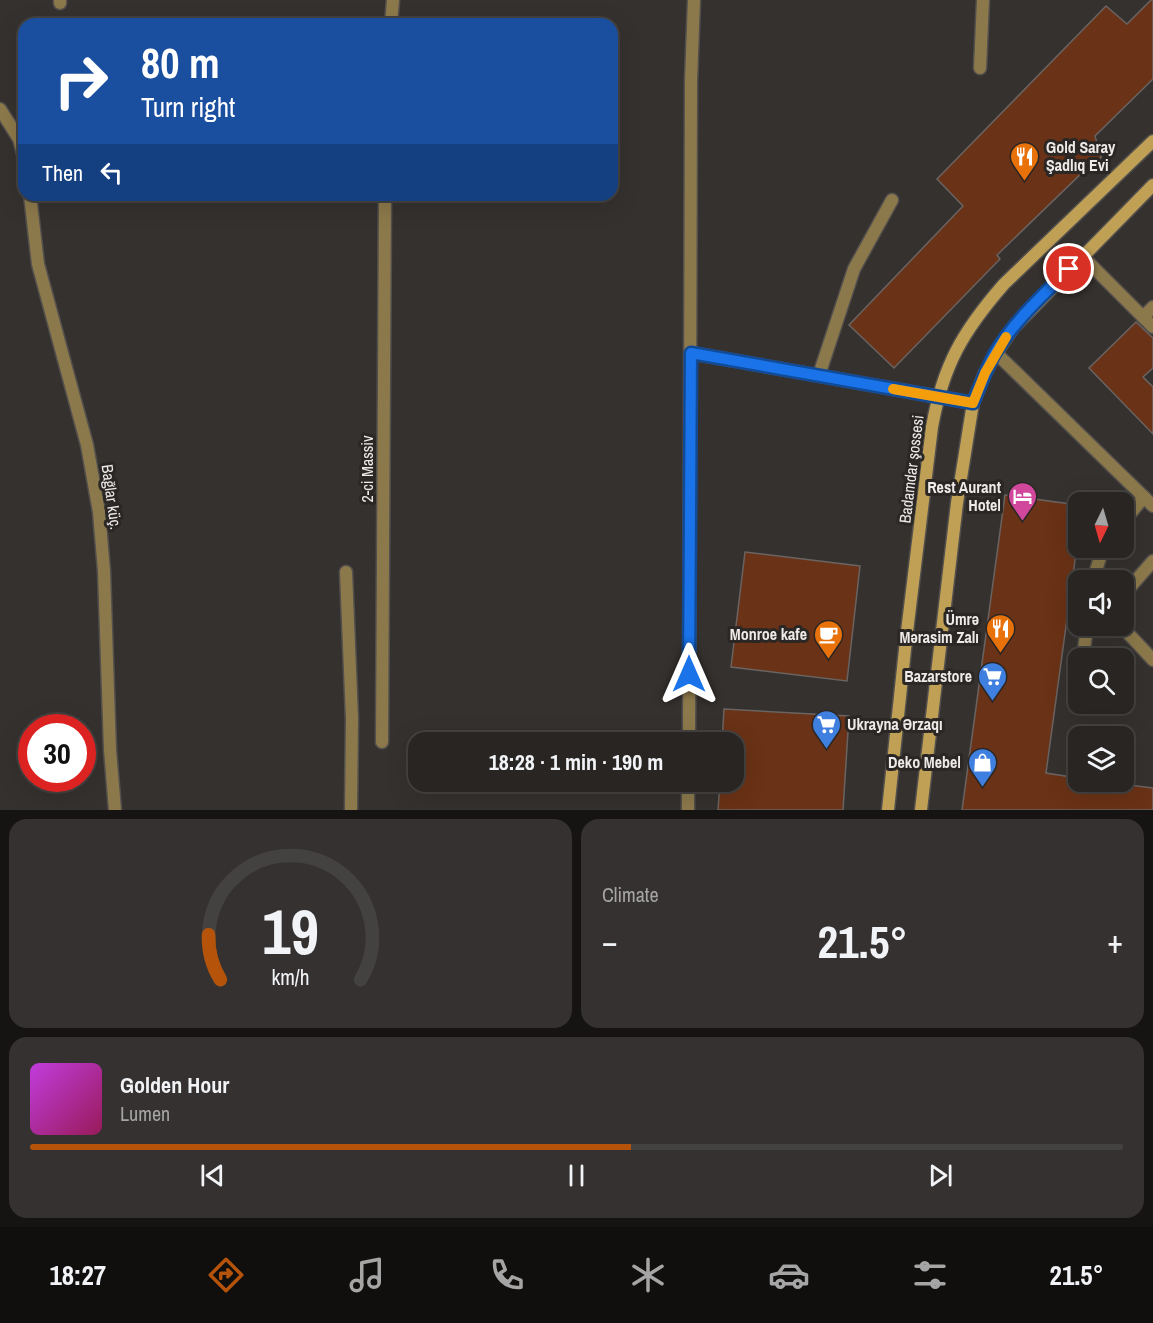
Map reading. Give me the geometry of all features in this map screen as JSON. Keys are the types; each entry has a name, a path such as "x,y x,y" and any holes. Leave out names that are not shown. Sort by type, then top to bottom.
{"main road":[{"name":"Badamdar şossesi","path":"888,810 906,640 937,397 948,364 982,310 1004,284 1153,141"},
{"path":"921,810 957,503 973,403 996,353 1024,315 1153,185"}],"street":[{"path":"392,18 393,0"},
{"path":"689,732 691,81 694,0"},
{"path":"980,68 982,0"},
{"path":"0,110 18,138"},
{"path":"819,375 854,269 892,200"},
{"name":"Bağlar küç.","path":"31,201 38,264 87,445 99,513 104,571 110,750 116,810"},
{"name":"2-ci Massiv","path":"382,742 385,201"},
{"path":"1082,256 1153,327"},
{"path":"1143,317 1153,308"},
{"path":"691,353 973,403"},
{"path":"996,353 1149,501 1134,512"},
{"path":"1134,583 1153,561"},
{"path":"346,573 352,719 351,810"},
{"path":"1131,636 1153,660"},
{"path":"688,792 688,810"}],"building":[{"path":"1153,0 1153,79 1095,136 1101,157 1097,167 1085,170 997,255 1000,259 894,368 849,325 963,206 937,179 1106,6 1127,24"},
{"path":"1136,322 1153,338 1153,368 1143,377 1153,387 1153,434 1089,368"},
{"path":"1005,495 1068,504 1068,558 1075,558 1074,570 1068,570 1068,611 1046,773 1068,776 1068,792 1134,792 1134,786 1153,788 1153,810 962,810"},
{"path":"745,552 860,566 847,681 731,667"},
{"path":"724,709 849,716 843,810 718,810 719,792 744,792 744,732 723,732"}],"slow traffic":[{"path":"893,389 973,403 985,373 1006,337"}],"place":[{"name":"Gold Saray Şadlıq Evi","path":"1025,182"},
{"name":"Rest Aurant Hotel","path":"1022,522"},
{"name":"Ümrə Mərasim Zalı","path":"1000,654"},
{"name":"Monroe kafe","path":"828,660"},
{"name":"Bazarstore","path":"993,702"},
{"name":"Ukrayna Ərzaqı","path":"826,750"},
{"name":"Deko Mebel","path":"982,788"}],"route":[{"path":"689,674 691,353 973,403 985,373 1013,328 1069,269"}]}
